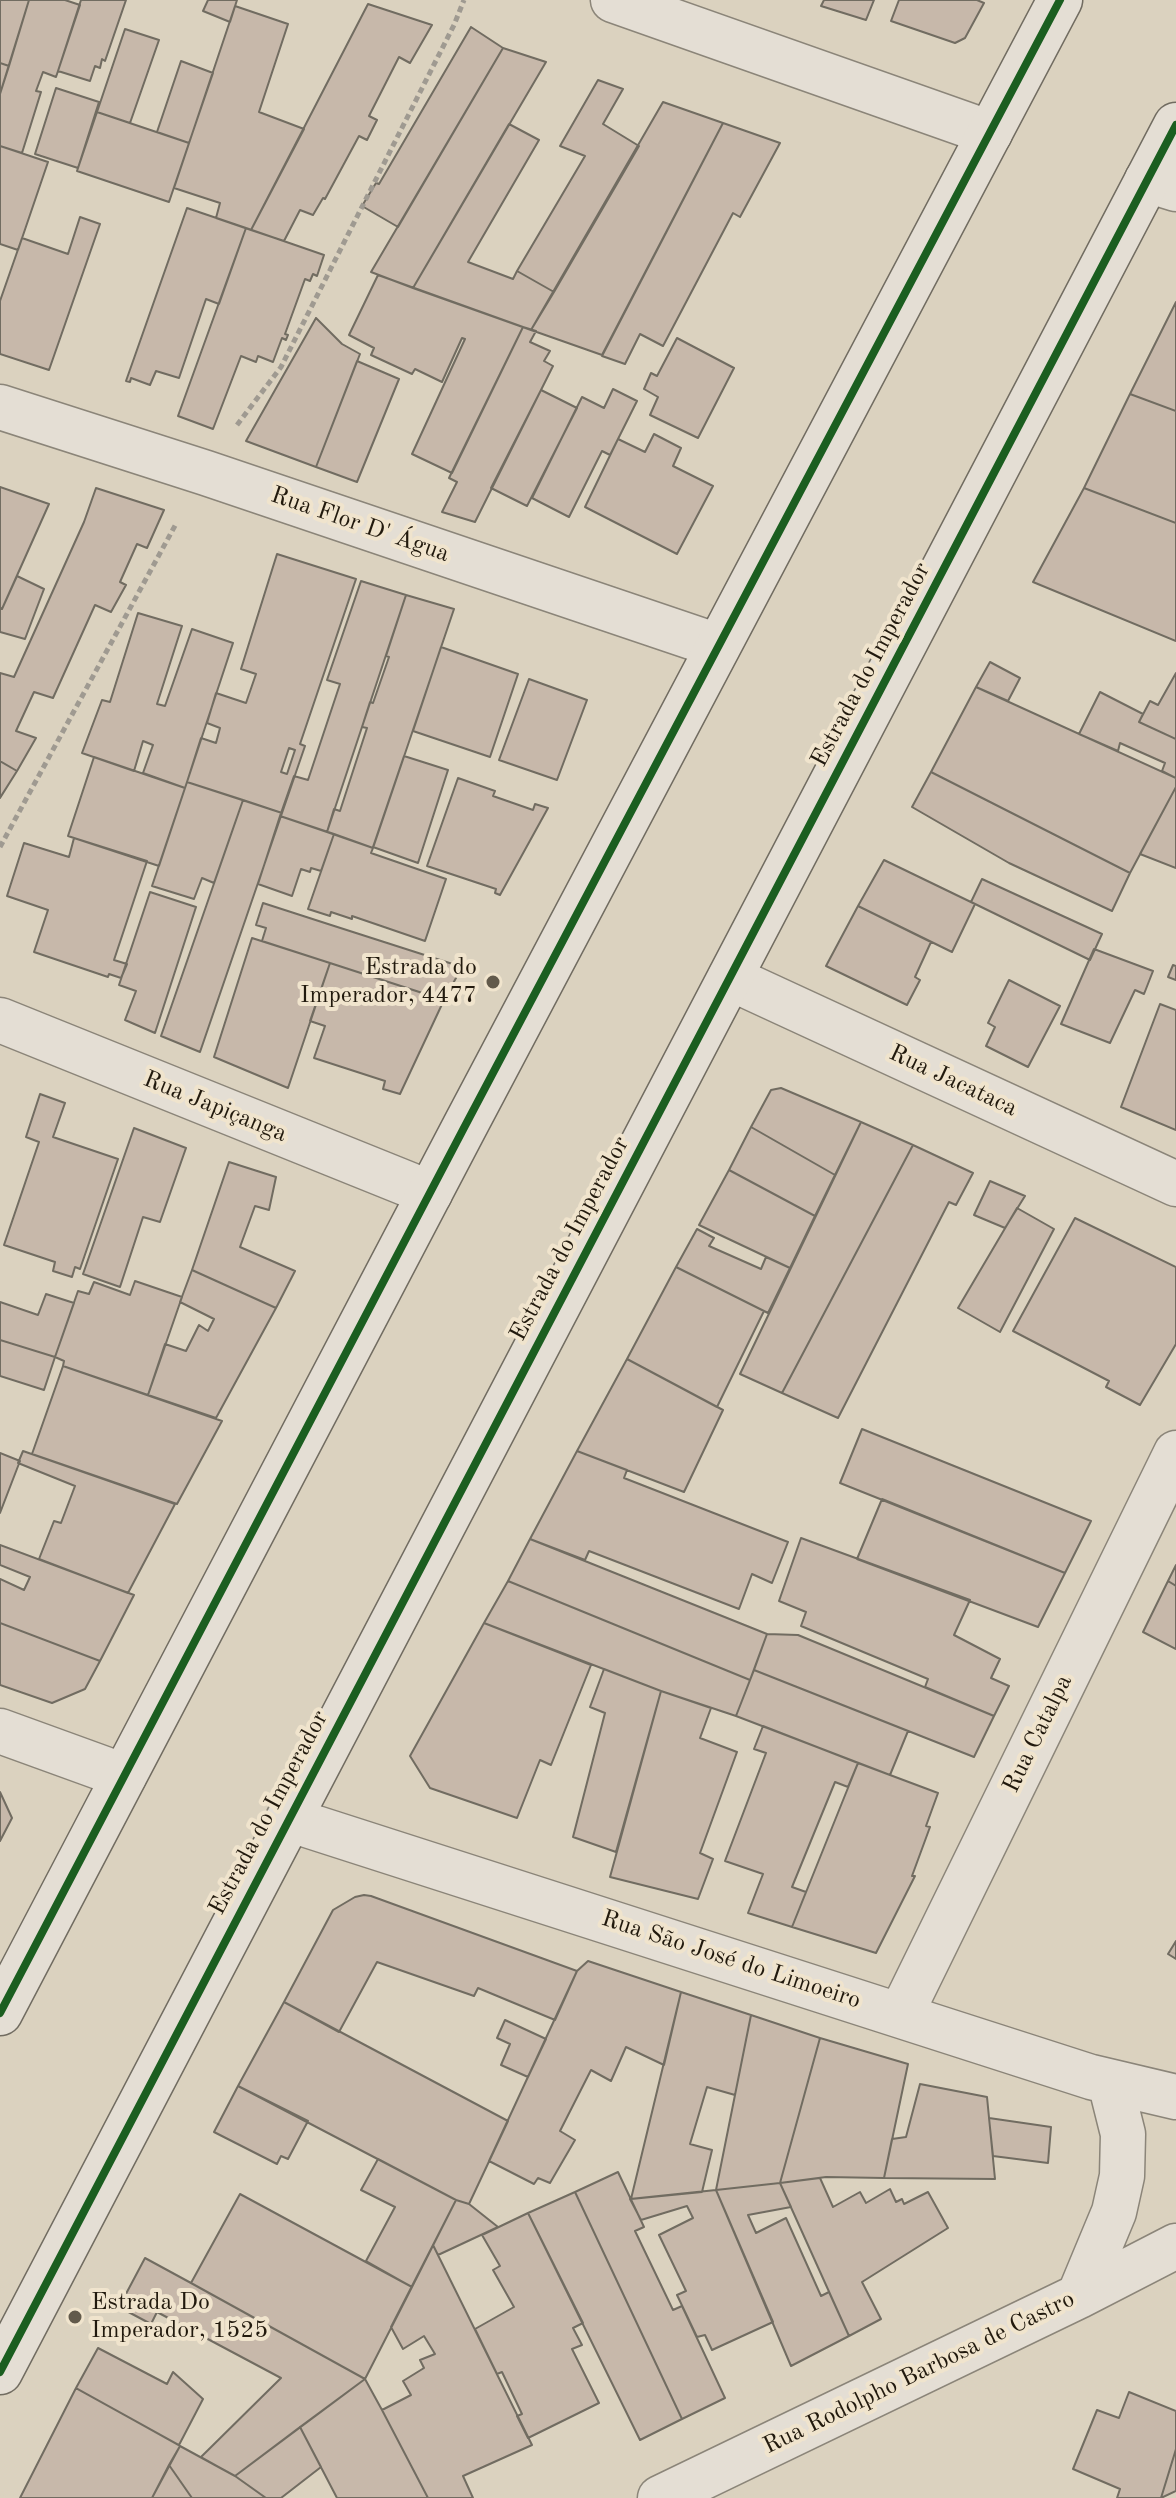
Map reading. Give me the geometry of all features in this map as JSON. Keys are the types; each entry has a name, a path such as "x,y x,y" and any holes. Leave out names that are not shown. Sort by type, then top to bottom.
{"main road":[{"path":"613,0 990,133"},
{"path":"0,2013 1060,0"},
{"name":"Estrada do Imperador","path":"0,2372 730,978 1161,185 1176,125"},
{"name":"Rua Flor D' Água","path":"0,407 206,473 718,646"},
{"name":"Rua Jacataca","path":"730,978 1176,1184"},
{"name":"Rua Japiçanga","path":"0,1020 430,1193"},
{"name":"Rua Catalpa","path":"901,2014 1176,1453"},
{"path":"0,1731 124,1776"},
{"name":"Rua São José do Limoeiro","path":"288,1819 1110,2082 1176,2097"},
{"path":"1079,2296 1114,2212 1122,2176 1123,2134 1110,2082"},
{"name":"Rua Rodolpho Barbosa de Castro","path":"690,2494 1176,2246"}],"building":[{"path":"0,0 29,0 9,66 0,63"},
{"path":"29,0 65,0 80,5 56,77 43,72 36,91 41,92 22,153 0,146 0,94"},
{"path":"81,0 126,0 105,61 102,59 100,68 95,66 90,81 58,71"},
{"path":"208,0 237,0 230,22 203,11"},
{"path":"824,0 874,0 866,20 821,6"},
{"path":"899,0 977,0 984,3 965,38 955,43 891,21"},
{"path":"368,4 432,25 410,63 399,57 369,116 377,120 367,140 359,136 313,215 300,210 284,241 251,230"},
{"path":"235,6 288,24 259,112 304,129 251,230 216,218 220,203 174,188"},
{"path":"471,27 503,48 398,227 362,206 376,183 379,184"},
{"path":"125,29 159,40 130,123 97,112"},
{"path":"503,48 546,62 413,288 371,272"},
{"path":"181,61 213,73 189,143 157,132"},
{"path":"0,63 9,66 0,94"},
{"path":"598,80 623,89 603,124 639,146 554,292 517,271 585,156 560,146"},
{"path":"56,88 99,102 78,168 35,154"},
{"path":"663,102 723,123 602,355 531,330"},
{"path":"97,112 189,143 169,202 77,171"},
{"path":"723,123 780,143 740,217 733,213 663,346 640,334 625,364 602,356"},
{"path":"509,124 539,140 468,262 513,279 517,271 554,292 531,330 413,288"},
{"path":"0,146 48,162 18,250 0,244"},
{"path":"187,208 246,228 219,304 206,299 179,378 156,371 150,385 131,378 130,382 126,381"},
{"path":"80,217 100,224 49,370 0,354 0,301 22,238 68,254"},
{"path":"246,228 324,255 317,276 313,274 310,281 305,279 285,334 288,335 286,340 282,338 273,362 258,356 256,362 241,356 213,429 178,416"},
{"path":"378,275 523,327 452,473 412,454 465,339 462,338 442,382 415,369 412,374 371,355 374,348 349,335"},
{"path":"1176,302 1176,411 1130,394"},
{"path":"316,318 342,344 360,354 316,467 246,441"},
{"path":"523,327 536,331 530,342 550,351 544,361 553,366 475,522 442,512 457,482 449,478"},
{"path":"677,338 734,368 698,438 650,415 658,397 644,389 651,373 657,376"},
{"path":"357,361 399,379 357,482 316,467"},
{"path":"613,389 637,401 610,455 602,451 569,517 532,498 582,397 604,408"},
{"path":"541,390 577,408 527,506 491,488"},
{"path":"1130,394 1176,411 1176,523 1084,488"},
{"path":"654,434 681,448 673,466 713,486 677,554 585,507 618,439 645,452"},
{"path":"0,487 49,504 2,609 0,608"},
{"path":"96,488 164,510 147,548 137,544 120,582 126,585 111,612 95,605 53,698 34,692 16,731 36,738 17,771 0,761 0,673 14,677 84,522"},
{"path":"1084,488 1176,523 1176,641 1033,582"},
{"path":"277,554 356,579 300,744 305,746 282,813 187,782 201,738 216,743 220,728 207,723 216,693 246,703 256,674 241,669","holes":["289,748 295,750 287,774 281,772"]},
{"path":"17,576 44,589 25,639 0,632 0,608"},
{"path":"361,581 406,595 327,832 280,816 294,776 308,780 340,684 327,680"},
{"path":"406,595 454,609 373,848 327,832 334,809 340,811 367,728 362,727 389,657 386,656"},
{"path":"138,613 182,626 157,704 165,706 192,629 233,643 185,788 143,773 153,745 143,741 134,771 82,753 102,700 110,702"},
{"path":"441,647 518,674 490,757 413,731"},
{"path":"990,662 1020,678 1008,701 976,687"},
{"path":"1176,673 1176,739 1139,722 1150,701 1158,705"},
{"path":"529,679 587,700 557,780 499,760"},
{"path":"976,687 1176,778 1176,787 1130,873 931,772"},
{"path":"1100,692 1143,714 1139,722 1176,739 1176,778 1162,771 1165,763 1120,743 1118,751 1079,734"},
{"path":"404,756 448,770 418,863 373,847"},
{"path":"94,757 185,788 159,866 68,836"},
{"path":"0,761 17,771 0,798"},
{"path":"931,772 1130,873 1112,911 1009,863 912,807"},
{"path":"458,778 495,791 493,796 533,810 535,804 548,808 500,895 495,893 496,889 427,866"},
{"path":"187,782 243,800 214,883 202,878 194,899 152,886"},
{"path":"1176,787 1176,868 1140,854"},
{"path":"243,800 282,813 200,1052 161,1036"},
{"path":"280,816 334,834 321,871 301,869 292,896 258,884"},
{"path":"334,834 373,848 371,853 446,879 425,941 352,916 352,919 331,912 330,916 308,909"},
{"path":"74,838 147,861 114,960 127,964 121,978 109,974 108,977 34,952 48,910 7,896 24,843 69,857"},
{"path":"884,860 975,904 952,952 858,906"},
{"path":"982,879 1102,934 1090,960 971,902"},
{"path":"150,892 196,907 155,1033 125,1020 136,991 119,985"},
{"path":"263,903 462,967 444,1000 262,941 266,928 256,925"},
{"path":"858,906 931,942 915,977 920,980 907,1005 826,966"},
{"path":"252,938 330,963 288,1088 214,1057"},
{"path":"1094,949 1153,971 1144,994 1135,990 1110,1043 1061,1024"},
{"path":"330,963 444,1000 400,1094 383,1089 385,1081 314,1058 325,1026 310,1021"},
{"path":"1173,965 1176,966 1176,980 1168,977"},
{"path":"1009,980 1060,1006 1028,1067 986,1046 995,1027 988,1023"},
{"path":"1160,1004 1176,1010 1176,1130 1121,1107"},
{"path":"781,1088 861,1122 835,1175 751,1127 771,1090"},
{"path":"40,1094 65,1103 53,1137 118,1159 80,1269 75,1267 72,1277 53,1271 55,1262 4,1245 39,1142 26,1137"},
{"path":"861,1122 913,1145 782,1393 740,1374"},
{"path":"751,1127 835,1175 815,1216 729,1170"},
{"path":"134,1128 186,1148 160,1222 143,1217 120,1287 83,1274"},
{"path":"913,1145 973,1173 956,1205 949,1202 838,1418 782,1393"},
{"path":"229,1162 276,1177 269,1210 255,1206 240,1247 295,1271 276,1308 192,1270"},
{"path":"729,1170 815,1216 790,1268 699,1225"},
{"path":"990,1181 1025,1196 1005,1228 974,1215"},
{"path":"1017,1208 1054,1229 1000,1332 958,1308"},
{"path":"1075,1218 1176,1267 1176,1344 1140,1405 1106,1387 1109,1381 1013,1331"},
{"path":"697,1229 714,1238 709,1246 761,1269 766,1257 790,1268 768,1313 676,1267"},
{"path":"676,1267 764,1311 717,1407 627,1359"},
{"path":"192,1270 276,1308 216,1418 148,1395 165,1344 186,1351 199,1325 208,1331 214,1319 180,1302"},
{"path":"135,1281 182,1297 148,1395 63,1366 64,1361 55,1357 78,1291 89,1294 94,1282 130,1295"},
{"path":"46,1294 74,1303 55,1357 0,1340 0,1302 38,1315"},
{"path":"0,1340 55,1357 44,1390 0,1376"},
{"path":"627,1359 723,1410 684,1492 577,1451"},
{"path":"63,1366 222,1421 177,1504 32,1454"},
{"path":"862,1429 1091,1521 1065,1573 840,1483"},
{"path":"23,1451 175,1504 128,1593 39,1559 54,1521 61,1523 75,1486 18,1463"},
{"path":"577,1451 627,1470 624,1478 788,1542 772,1583 752,1574 739,1609 589,1551 585,1560 530,1539"},
{"path":"0,1453 20,1461 0,1513"},
{"path":"882,1499 1065,1573 1038,1627 857,1559"},
{"path":"801,1538 970,1600 954,1635 1000,1659 991,1678 1009,1686 994,1716 925,1687 928,1679 801,1626 806,1612 779,1601"},
{"path":"530,1539 767,1634 750,1680 508,1581"},
{"path":"0,1545 134,1595 100,1661 0,1623 0,1579 24,1590 30,1577 0,1565"},
{"path":"1176,1565 1176,1586 1168,1581"},
{"path":"508,1581 750,1680 736,1716 661,1691 484,1623"},
{"path":"1168,1581 1176,1586 1176,1649 1143,1632"},
{"path":"0,1623 100,1661 85,1689 52,1703 0,1685"},
{"path":"484,1623 591,1665 551,1765 540,1760 517,1818 430,1788 410,1756"},
{"path":"767,1634 798,1635 994,1716 974,1757 754,1670"},
{"path":"604,1669 661,1691 616,1852 573,1837 605,1713 590,1707"},
{"path":"754,1670 908,1731 890,1775 736,1716"},
{"path":"661,1691 711,1708 700,1738 737,1752 700,1853 713,1859 698,1899 610,1877"},
{"path":"763,1726 858,1763 848,1787 835,1782 792,1887 806,1892 792,1927 748,1913 763,1874 725,1861 766,1753 754,1749"},
{"path":"858,1763 938,1793 926,1826 930,1827 912,1876 915,1876 876,1953 792,1927"},
{"path":"0,1792 12,1818 0,1841"},
{"path":"364,1895 577,1971 555,2020 478,1988 474,1996 377,1962 339,2032 284,2002 333,1910"},
{"path":"1176,1941 1176,1959 1168,1954"},
{"path":"588,1961 681,1992 664,2065 626,2047 611,2081 591,2070 560,2131 575,2140 550,2183 538,2178 534,2184 489,2161 577,1971"},
{"path":"681,1992 751,2015 735,2095 707,2087 690,2144 712,2150 702,2192 631,2199"},
{"path":"284,2002 508,2121 469,2204 238,2086"},
{"path":"751,2015 820,2038 780,2183 716,2190"},
{"path":"505,2020 546,2039 528,2077 501,2065 510,2044 497,2038"},
{"path":"820,2038 908,2064 884,2178 826,2177 780,2183"},
{"path":"920,2084 987,2097 995,2179 884,2178 892,2139 906,2137"},
{"path":"238,2086 308,2121 288,2159 281,2156 277,2164 214,2132"},
{"path":"989,2118 1051,2127 1048,2163 993,2156"},
{"path":"378,2159 456,2200 412,2287 366,2261 395,2207 361,2190"},
{"path":"618,2172 644,2227 635,2231 673,2310 682,2306 725,2398 682,2419 575,2192"},
{"path":"820,2178 833,2207 860,2192 866,2203 890,2189 896,2202 902,2199 904,2204 928,2192 948,2228 862,2282 881,2319 849,2336 780,2183"},
{"path":"780,2183 791,2207 748,2215 756,2233 786,2218 821,2296 829,2292 849,2336 791,2366 716,2190"},
{"path":"716,2190 773,2322 712,2350 705,2335 697,2337 677,2295 686,2291 659,2235 693,2218 687,2206 641,2220 630,2199"},
{"path":"575,2192 682,2419 640,2440 528,2213"},
{"path":"240,2194 412,2287 365,2379 191,2283"},
{"path":"456,2200 469,2204 498,2227 438,2255 433,2245"},
{"path":"528,2213 583,2323 573,2328 582,2345 572,2349 599,2403 528,2438 517,2416 522,2414 502,2372 497,2374 475,2329 514,2307 493,2270 500,2266 482,2235"},
{"path":"433,2245 532,2445 463,2476 473,2498 428,2498 382,2410 411,2395 403,2381 424,2368 420,2360 435,2354 424,2336 403,2349 391,2327"},
{"path":"145,2258 365,2379 235,2476 201,2457 281,2378 157,2312 151,2324 119,2307"},
{"path":"98,2348 167,2384 173,2372 203,2399 179,2445 76,2388"},
{"path":"365,2379 428,2498 337,2498 300,2427"},
{"path":"76,2388 180,2446 152,2498 20,2498"},
{"path":"1129,2392 1176,2411 1176,2449 1161,2498 1117,2498 1120,2489 1073,2469 1097,2410 1119,2418"},
{"path":"300,2427 321,2467 281,2498 266,2498 235,2476"},
{"path":"180,2446 235,2476 266,2498 192,2498 169,2465"},
{"path":"1176,2449 1176,2491 1161,2498"},
{"path":"169,2465 192,2498 152,2498"}],"cycle path":[{"path":"0,2013 1060,0"},
{"path":"0,2372 1176,125"}],"place":[{"name":"Estrada do Imperador, 4477","path":"493,982"},
{"name":"Estrada Do Imperador, 1525","path":"75,2317"}]}
